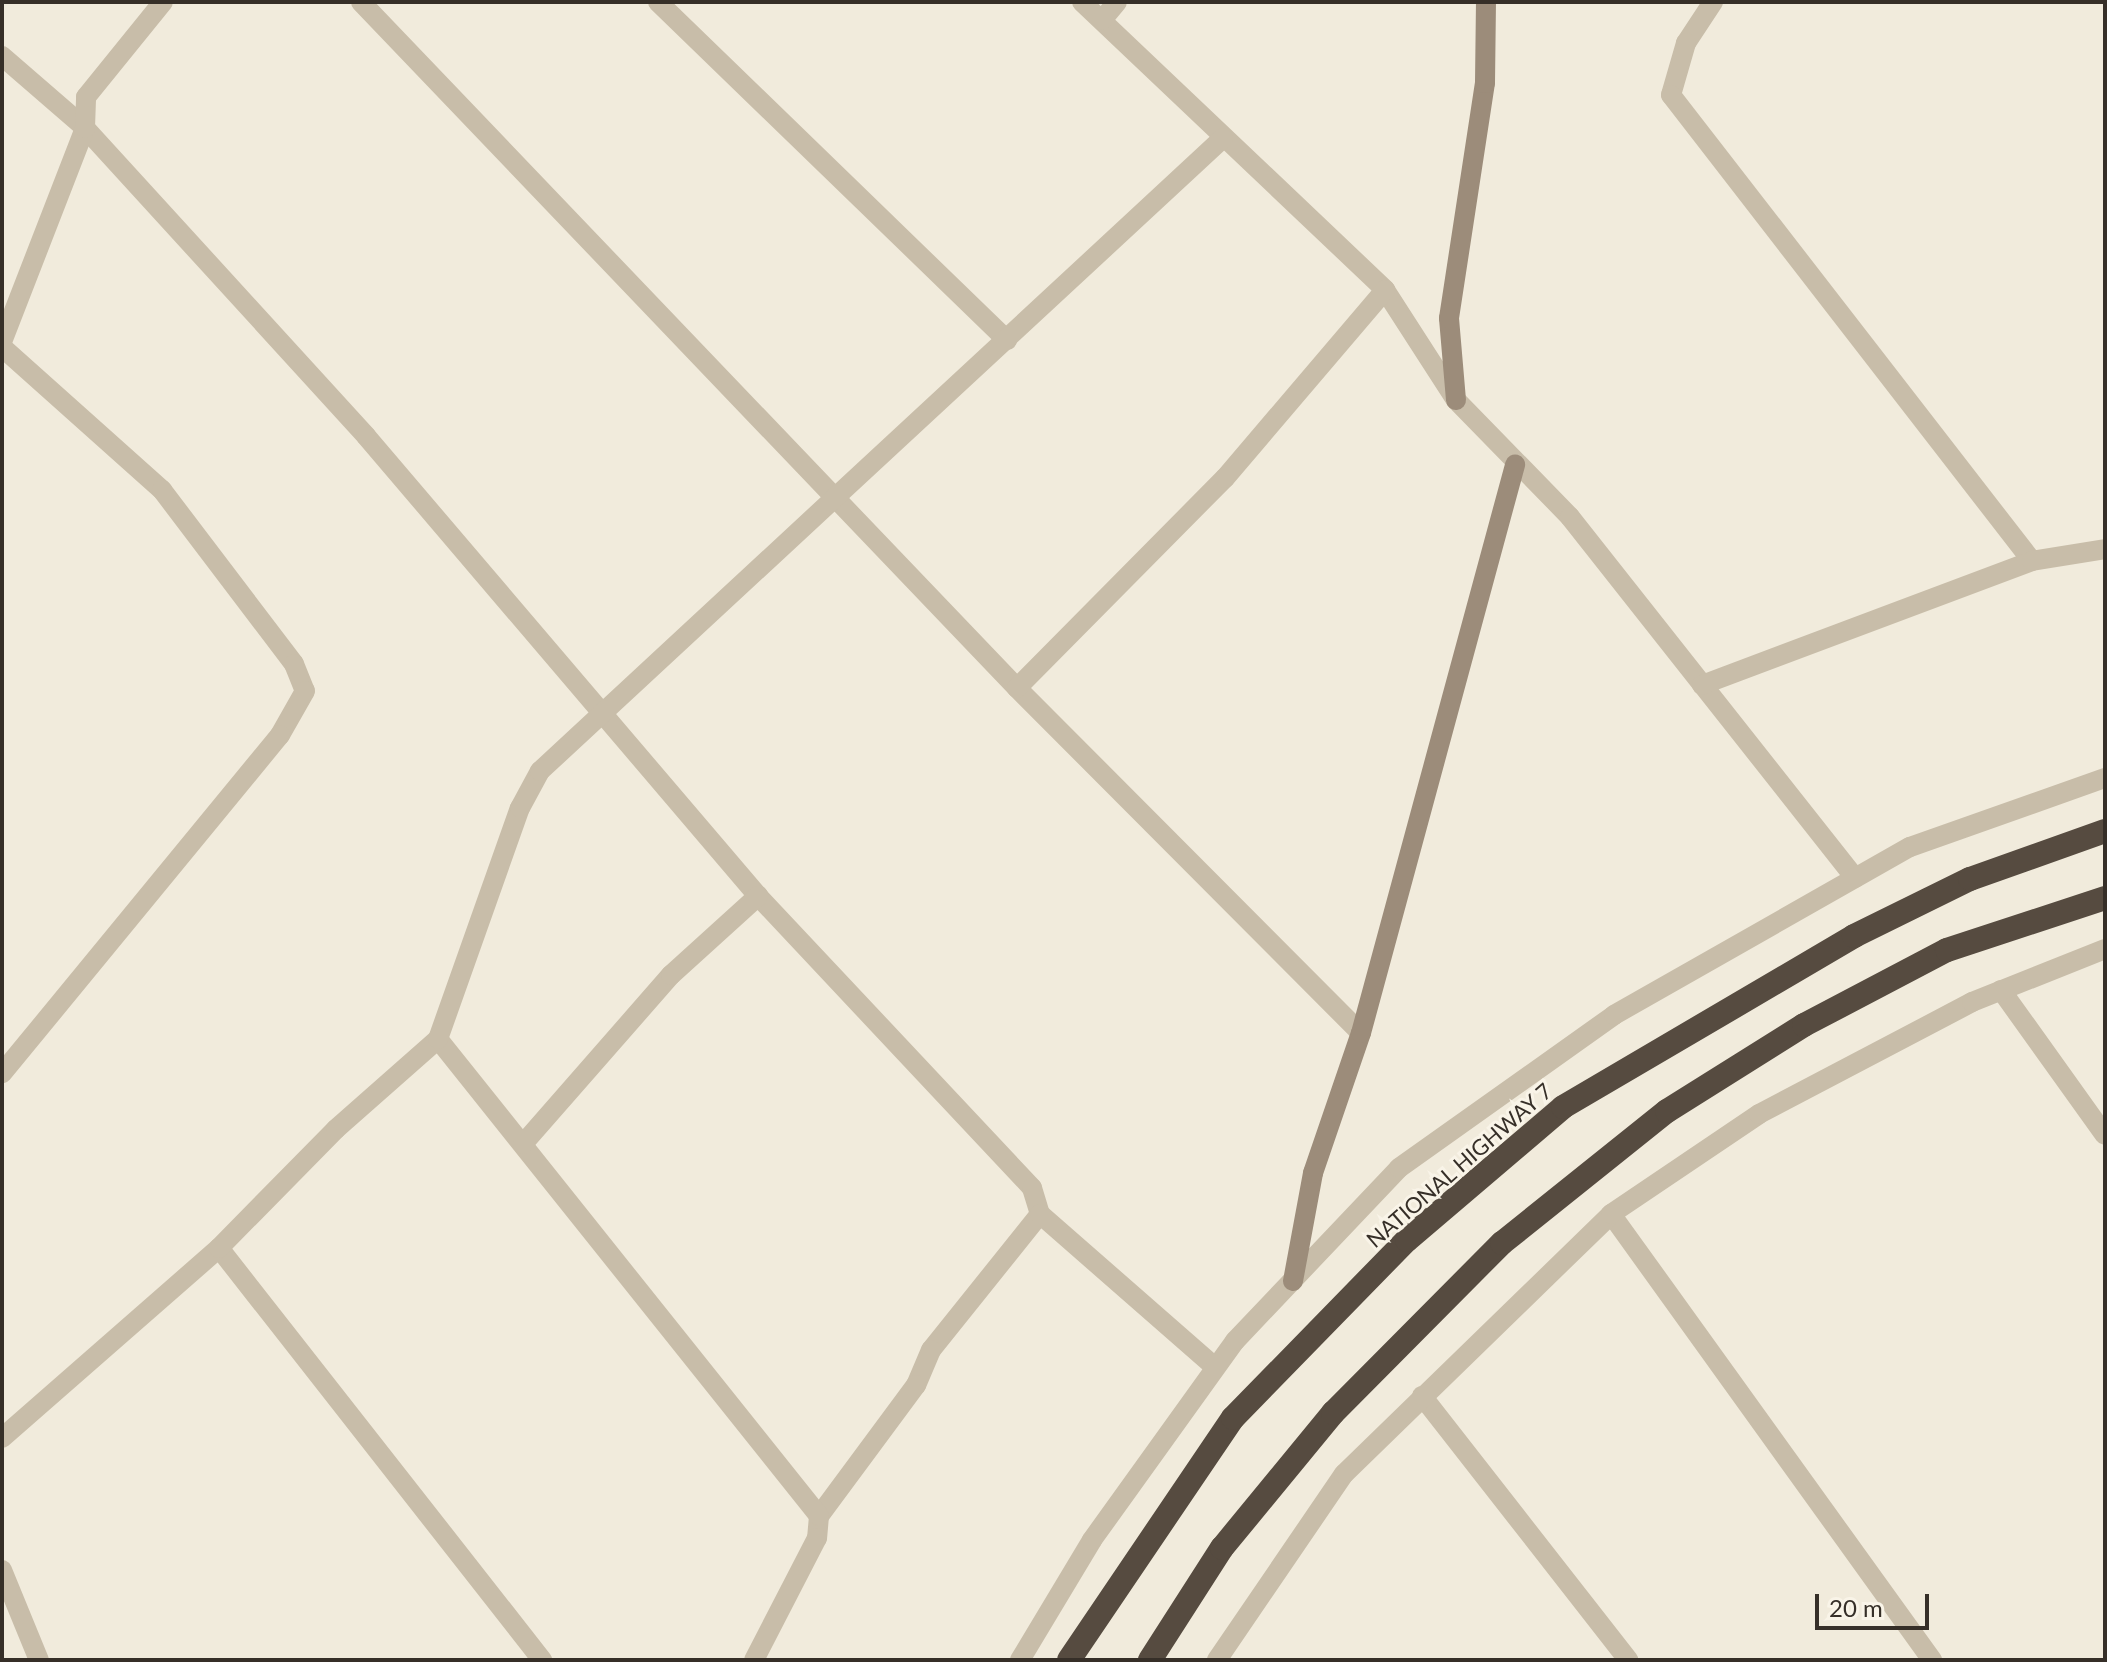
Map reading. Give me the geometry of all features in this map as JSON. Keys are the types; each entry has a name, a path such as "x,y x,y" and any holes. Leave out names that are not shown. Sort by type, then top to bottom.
{"highway":[{"name":"NATIONAL HIGHWAY 7","path":"1069,1660 1233,1418 1407,1240 1563,1107 1854,936 1970,879 2105,831"},
{"path":"1150,1660 1222,1548 1333,1413 1502,1243 1667,1111 1804,1025 1947,950 2105,898"}],"street":[{"path":"2,1073 280,735 305,691 294,664 162,490 2,345 85,128 86,97 163,2"},
{"path":"361,2 1017,688 1361,1033"},
{"path":"658,2 1007,340"},
{"path":"1082,2 1385,290 1456,400 1515,465 1570,517 1855,878"},
{"path":"1102,20 1117,2"},
{"path":"1456,400 1449,318 1485,83 1486,2"},
{"path":"1713,2 1686,43 1671,95 2032,561"},
{"path":"2,56 85,128 366,436 758,896 1032,1188 1040,1214 1215,1367"},
{"path":"2,1438 219,1248 336,1129 438,1039 528,790 601,711 1223,138"},
{"path":"1017,688 1225,478 1385,290"},
{"path":"1293,1281 1313,1173 1361,1033 1515,465"},
{"path":"1702,685 2032,561 2105,549"},
{"path":"1020,1660 1092,1540 1215,1367 1399,1168 1588,1033 1910,847 2105,778"},
{"path":"523,1144 671,975 758,896"},
{"path":"1217,1660 1344,1474 1611,1214 1759,1114 2001,990 2105,949"},
{"path":"2001,990 2105,1135"},
{"path":"438,1039 819,1516"},
{"path":"754,1660 817,1538 819,1516 916,1385 931,1350 1040,1214"},
{"path":"1611,1214 1932,1660"},
{"path":"219,1248 542,1660"},
{"path":"1422,1396 1628,1660"},
{"path":"2,1570 39,1660"}]}
